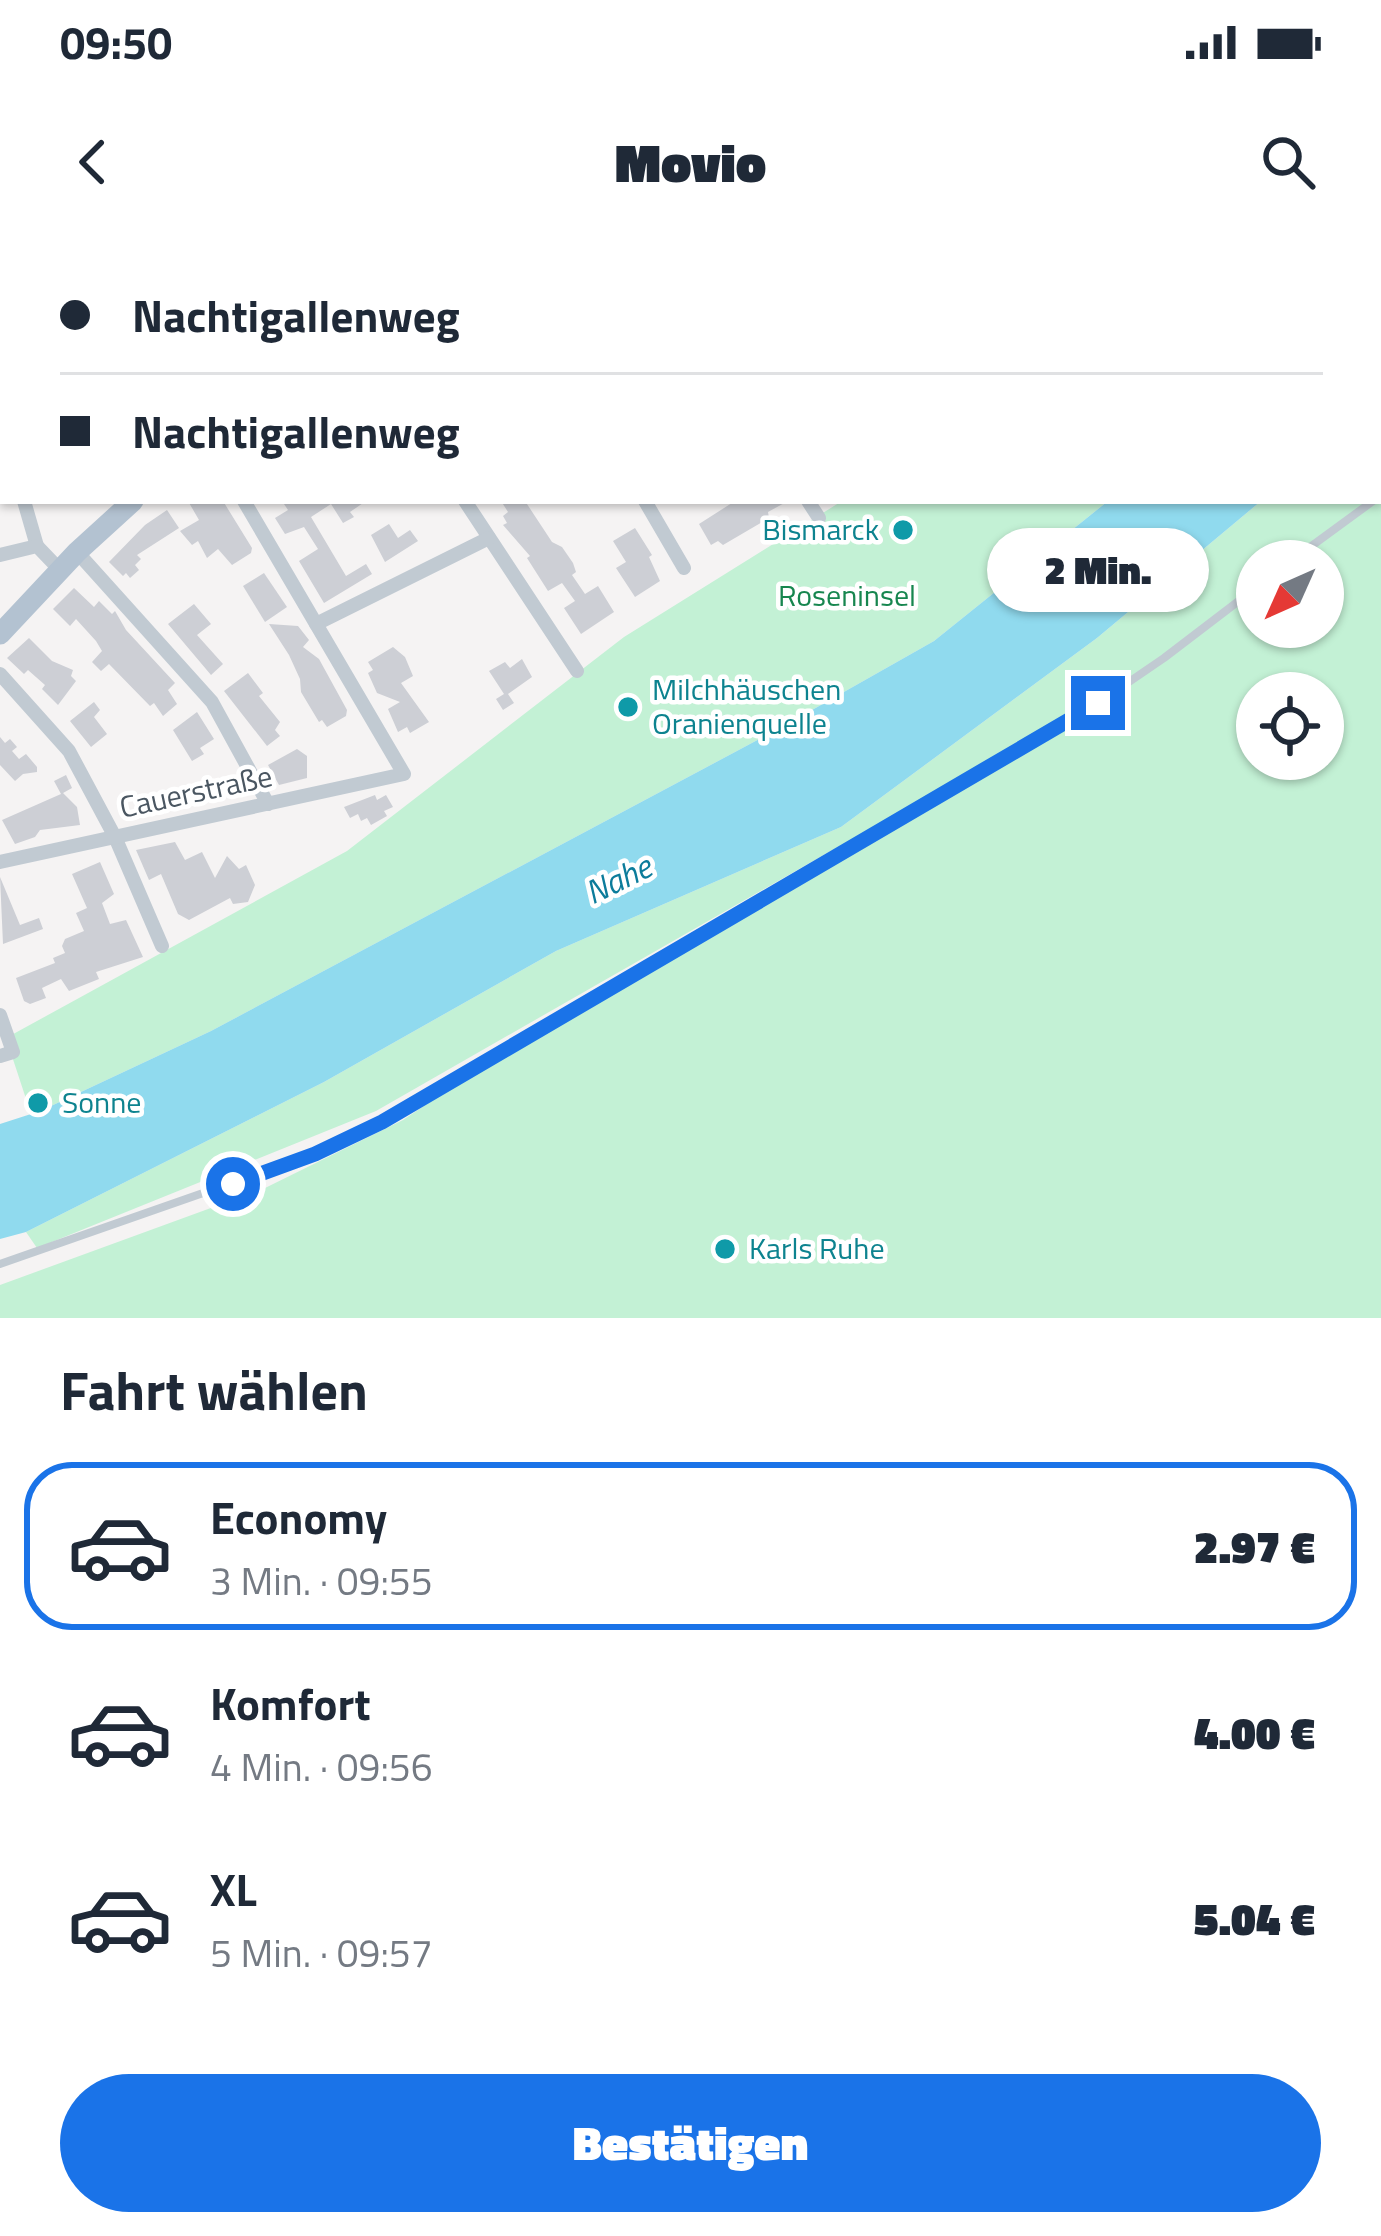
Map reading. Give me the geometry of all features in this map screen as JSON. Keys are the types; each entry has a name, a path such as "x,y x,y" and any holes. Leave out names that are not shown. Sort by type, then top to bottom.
{"main road":[{"path":"0,634 130,504"}],"street":[{"path":"25,504 37,546 60,570"},
{"path":"246,504 316,624 489,538"},
{"path":"466,504 577,670"},
{"path":"647,504 684,568"},
{"path":"810,504 819,518"},
{"path":"0,555 37,546"},
{"path":"77,552 212,703 268,804"},
{"name":"Cauerstraße","path":"0,862 404,774 316,624"},
{"path":"0,674 69,752 115,837 162,946"},
{"path":"0,1015 6,1054"}],"lane":[{"path":"1320,540 1369,504"},
{"path":"0,1264 315,1154 382,1122 1066,725 1236,603"}],"green space":[{"name":"Roseninsel","path":"837,504 1104,504 934,641 211,1031 51,1106 46,1114 31,1114 6,1038 347,851 624,637"},
{"path":"1257,504 1381,504 1381,1318 0,1318 0,1285 263,1189 403,1120 522,1040 757,904 834,849 376,1111 37,1248 26,1232 324,1082 556,951 841,827 1097,638"}],"water":[{"name":"Nahe","path":"1104,504 1257,504 1097,638 841,827 556,951 324,1082 26,1232 0,1239 0,1124 39,1116 51,1106 211,1031 934,641"}],"building":[{"path":"190,504 225,504 251,553 232,565 218,549 207,558 198,541 192,545 180,531 199,520"},
{"path":"284,504 331,504 311,517 346,576 366,564 372,574 324,603 299,561 318,549 304,527 285,534 275,518 288,510"},
{"path":"331,504 362,504 350,512 354,517 343,523"},
{"path":"503,504 527,504 552,542 573,563 576,572 572,575 585,594 598,586 614,612 581,634 564,608 575,601 562,583 548,591 530,556 503,525 508,512"},
{"path":"730,504 783,504 768,512 769,518 723,545 718,541 711,545 699,524"},
{"path":"167,510 179,528 137,555 139,570 130,578 126,573 123,576 109,562"},
{"path":"389,524 398,538 410,530 418,541 385,562 371,535"},
{"path":"635,528 652,555 660,581 635,597 616,568 626,562 613,541"},
{"path":"264,573 287,607 265,622 243,586"},
{"path":"74,588 94,607 99,601 112,614 115,611 126,630 175,683 168,690 177,704 163,716 109,664 101,671 92,662 102,651 96,641 76,619 70,626 53,609"},
{"path":"194,604 211,624 197,635 223,664 211,675 168,624"},
{"path":"269,624 298,626 309,640 303,647 319,659 346,716 327,727 319,722 301,692 289,655"},
{"path":"29,638 52,661 73,670 76,681 58,705 42,689 45,685 7,658"},
{"path":"393,647 405,657 413,676 401,683 429,722 410,733 407,727 398,732 388,709 400,702 377,693 368,673 373,670 368,662"},
{"path":"522,659 532,677 508,694 514,703 503,710 496,699 504,694 489,671 505,662 510,668"},
{"path":"248,673 280,722 275,730 280,736 267,746 224,691"},
{"path":"94,702 100,710 94,717 107,734 91,747 70,721"},
{"path":"197,712 214,739 192,761 173,730"},
{"path":"0,737 17,747 12,751 19,759 26,754 37,772 15,781 0,765"},
{"path":"297,749 307,756 307,778 279,785 268,765"},
{"path":"66,775 72,788 63,793 77,807 80,825 40,830 35,837 15,844 2,820 61,794 54,781"},
{"path":"375,795 377,800 386,795 393,807 384,811 387,816 371,825 358,814 350,818 344,807"},
{"path":"175,842 185,860 202,852 215,878 227,856 239,869 246,865 255,885 248,902 233,904 230,898 189,920 178,914 161,874 149,880 136,850"},
{"path":"100,862 114,894 102,903 110,924 126,920 143,957 96,972 99,979 69,991 61,979 42,988 46,998 30,1004 24,1001 16,978 55,963 53,958 65,953 65,939 84,931 76,913 87,908 72,874"},
{"path":"0,877 20,925 39,918 43,929 3,944"}],"place":[{"name":"Bismarck","path":"903,530"},
{"name":"Milchhäuschen Oranienquelle","path":"628,707"},
{"name":"Sonne","path":"38,1103"},
{"name":"Karls Ruhe","path":"725,1249"}],"route":[{"path":"233,1184 315,1154 382,1122 1098,703"}]}
